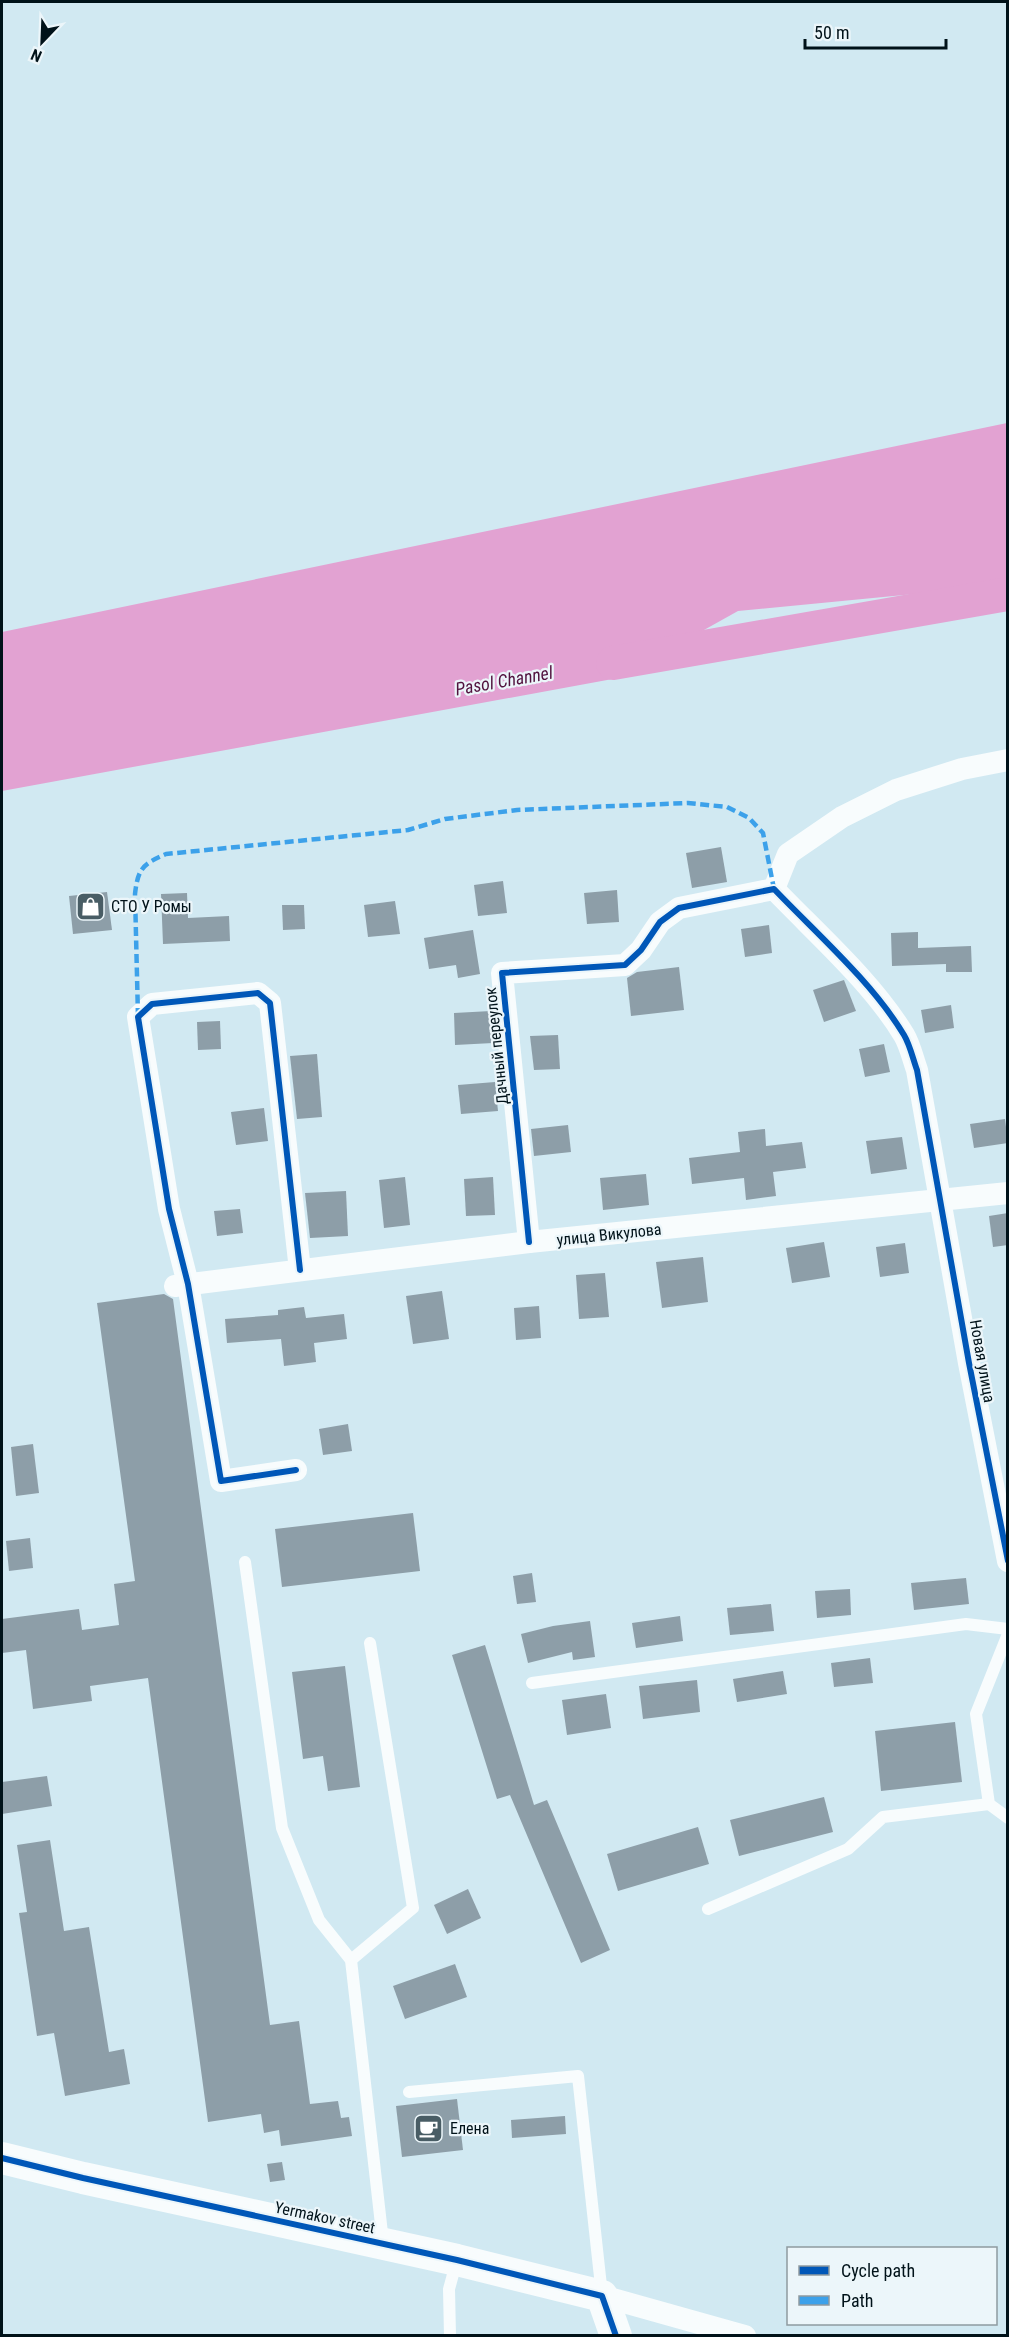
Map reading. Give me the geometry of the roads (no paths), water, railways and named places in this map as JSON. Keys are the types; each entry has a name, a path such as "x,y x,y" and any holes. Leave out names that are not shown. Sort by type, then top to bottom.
{"street":[{"path":"941,1202 917,1070 906,1037 888,1011 842,958 774,889 788,854 842,817 896,790 962,769 1008,760"},
{"name":"Дачный переулок","path":"530,1242 502,973 625,965 641,950 660,922 679,908 774,889"},
{"path":"296,1470 221,1481 181,1285 138,1017 152,1004 258,993 270,1003 300,1270"},
{"name":"улица Викулова","path":"181,1285 530,1242 941,1202 1008,1193"},
{"name":"Новая улица","path":"941,1202 1008,1561"},
{"name":"Yermakov street","path":"2,2158 83,2178 383,2243 603,2296"},
{"path":"603,2296 616,2336"},
{"path":"603,2296 744,2336"}],"lane":[{"path":"245,1562 282,1828 319,1920 351,1960 383,2243"},
{"path":"532,1683 966,1624 1008,1629"},
{"path":"989,1804 976,1714 1008,1634"},
{"path":"351,1960 414,1908 370,1643"},
{"path":"708,1909 848,1849 883,1817 989,1804 1008,1818"},
{"path":"409,2092 578,2076 603,2296"},
{"path":"450,2336 449,2289 457,2260"}],"water":[{"path":"1007,423 1007,585 738,611 618,678 2,791 2,632"}],"waterway":[{"name":"Pasol Channel","path":"613,663 1008,594"}],"place":[{"name":"СТО У Ромы","path":"90,906"},
{"name":"Елена","path":"429,2128"}]}
